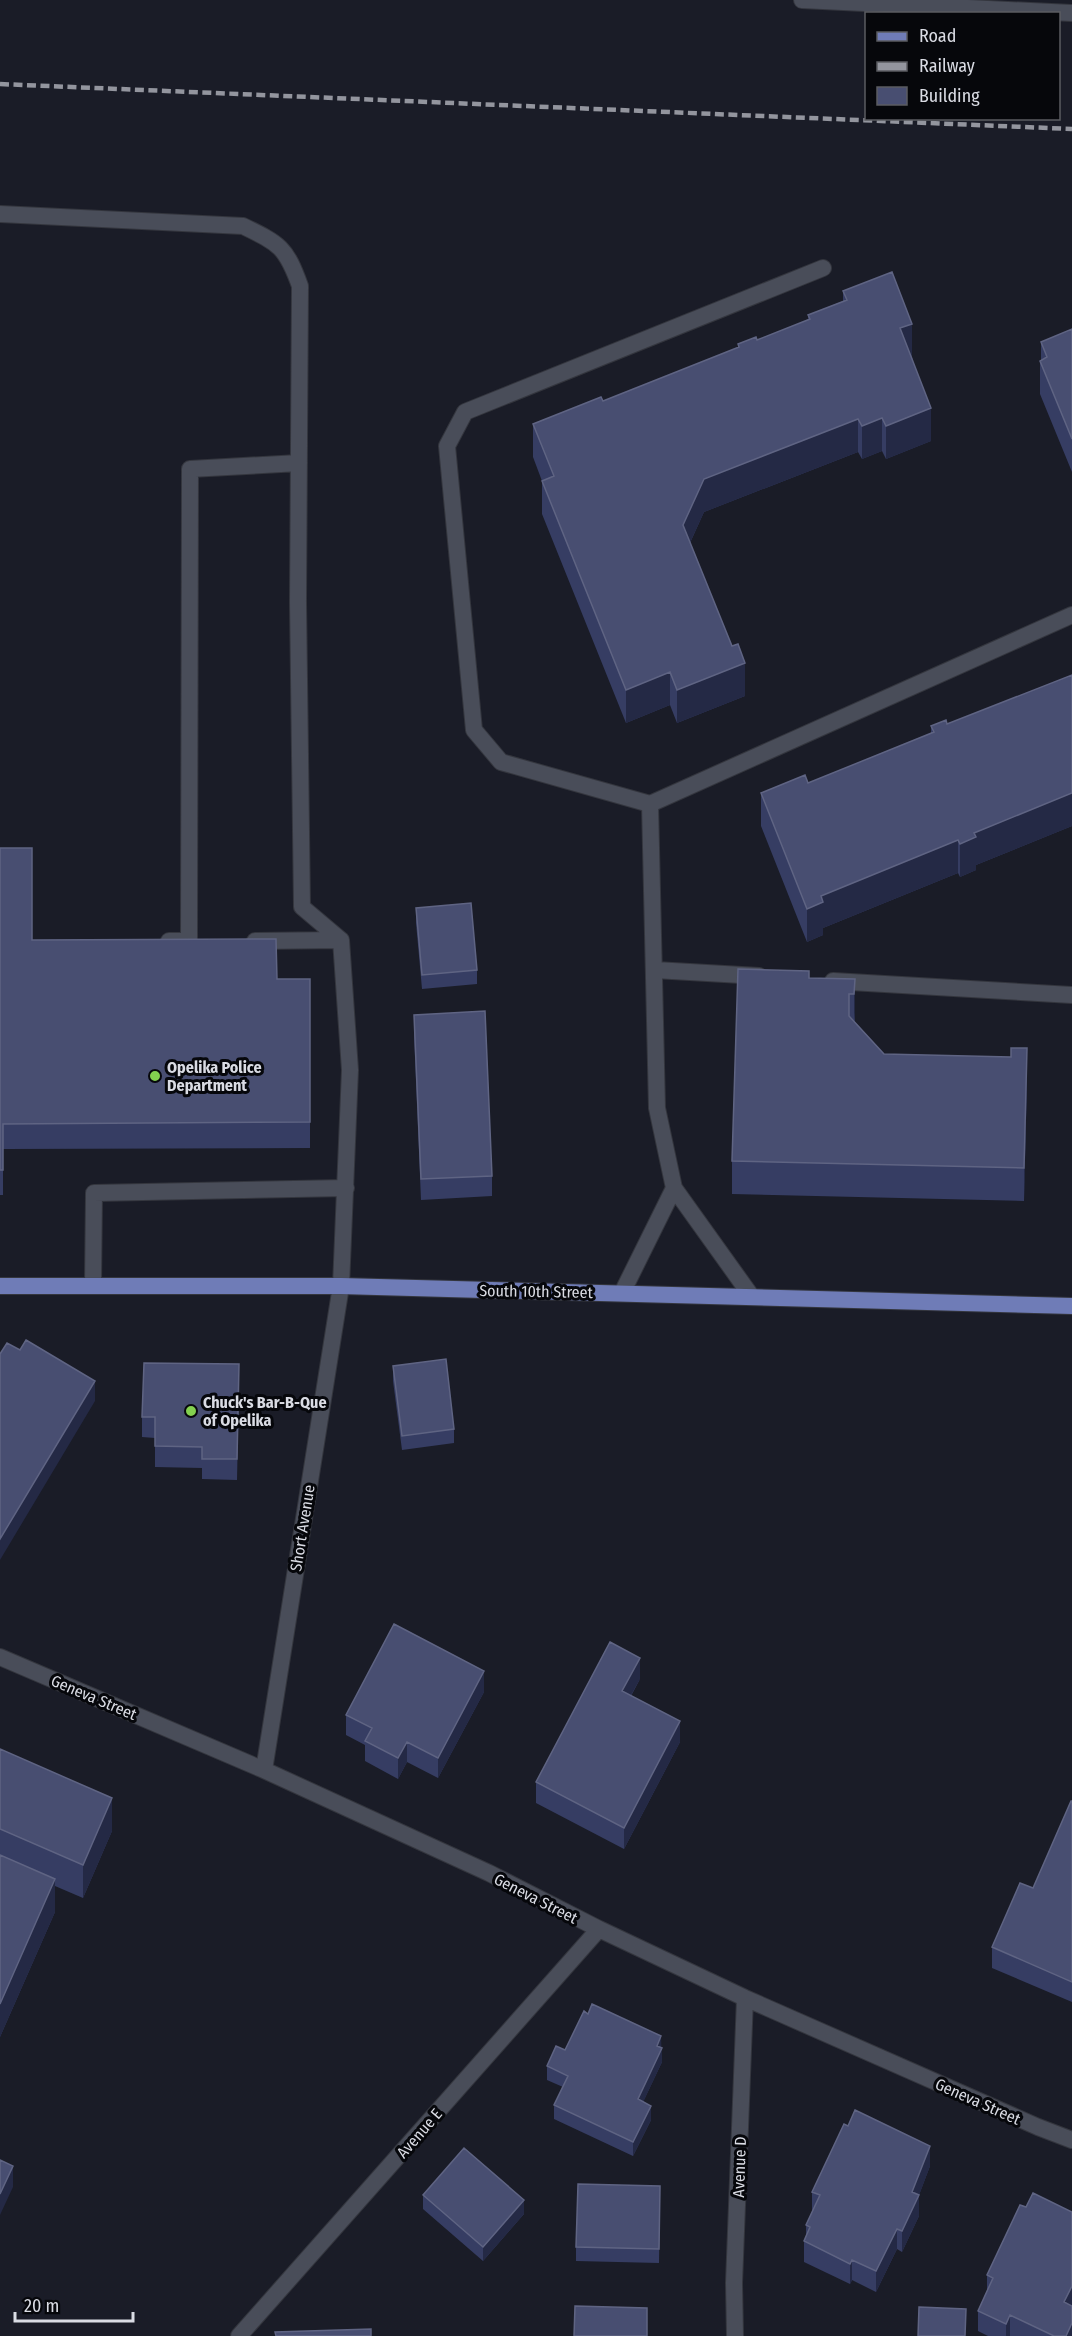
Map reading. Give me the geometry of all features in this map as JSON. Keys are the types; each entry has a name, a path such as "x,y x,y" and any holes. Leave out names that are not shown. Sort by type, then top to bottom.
{"main road":[{"name":"South 10th Street","path":"0,1286 340,1286 1072,1306"}],"street":[{"path":"802,0 1051,12"},
{"path":"0,214 243,226 272,240 289,256 300,286 302,907 341,940"},
{"path":"823,267 465,412 447,446 474,730 501,762 650,804 1072,615"},
{"path":"156,941 195,941 189,469 299,463"},
{"path":"650,804 656,970 657,1108 674,1188 752,1297"},
{"path":"236,941 341,940"},
{"name":"Short Avenue","path":"264,1770 340,1286 350,1070 341,940"},
{"path":"656,970 774,977"},
{"path":"822,980 1072,995"},
{"path":"93,1286 94,1193 346,1188"},
{"path":"622,1293 674,1188"},
{"name":"Geneva Street","path":"0,1657 264,1770 489,1873 599,1929 745,1998 1072,2140"},
{"name":"Avenue E","path":"239,2336 599,1929"},
{"name":"Avenue D","path":"735,2336 734,2283 745,1998"}],"building":[{"path":"892,272 912,324 900,328 931,408 886,426 882,418 862,426 858,419 704,479 683,525 732,646 738,644 745,663 677,690 670,672 626,690 542,481 554,476 533,424 601,397 603,401 739,347 738,344 756,337 757,340 810,319 808,315 847,300 843,291"},
{"path":"1072,329 1072,439 1040,361 1047,357 1041,342"},
{"path":"1072,675 1072,793 974,833 976,837 960,844 958,840 821,896 823,902 807,909 761,793 805,775 808,783 934,732 931,726 946,720 947,724"},
{"name":"Opelika Police Department","path":"0,848 32,848 32,940 276,939 277,979 310,979 310,1122 3,1124 3,1170 0,1170"},
{"path":"471,903 477,970 422,975 416,908"},
{"path":"738,969 809,971 809,978 855,979 854,994 849,994 849,1016 884,1054 1011,1057 1011,1048 1027,1048 1024,1168 732,1161"},
{"path":"485,1011 492,1176 421,1179 414,1015"},
{"path":"26,1340 95,1381 0,1539 0,1354 7,1343 20,1350"},
{"path":"446,1359 454,1429 402,1436 393,1366"},
{"name":"Chuck's Bar-B-Que of Opelika","path":"144,1363 239,1364 237,1459 202,1459 202,1447 155,1446 155,1417 142,1417"},
{"path":"394,1624 484,1671 438,1758 407,1742 398,1758 365,1741 372,1728 346,1715"},
{"path":"610,1642 640,1658 622,1691 680,1721 624,1828 536,1782"},
{"path":"0,1749 112,1798 83,1865 0,1829"},
{"path":"1071,1801 1072,1982 992,1947 1020,1883 1033,1888"},
{"path":"0,1855 55,1879 0,2004"},
{"path":"592,2004 661,2036 657,2046 662,2048 638,2099 651,2106 633,2142 554,2105 568,2076 547,2066 556,2046 565,2050 584,2011 588,2014"},
{"path":"855,2110 930,2146 912,2192 919,2195 902,2231 897,2229 876,2271 852,2260 850,2264 804,2241 810,2227 806,2225 820,2195 812,2192 844,2124 848,2126"},
{"path":"464,2148 524,2200 483,2247 423,2195"},
{"path":"0,2160 13,2166 0,2194"},
{"path":"578,2184 660,2186 659,2249 576,2247"},
{"path":"1033,2193 1072,2212 1072,2286 1064,2302 1072,2306 1072,2323 1066,2336 1054,2336 1010,2315 1006,2324 978,2311 993,2278 987,2275 1020,2205 1026,2207"},
{"path":"575,2306 647,2308 647,2336 574,2336"},
{"path":"919,2307 966,2309 965,2336 918,2336"},
{"path":"371,2329 371,2336 276,2336 275,2332"}],"railway":[{"path":"0,84 1072,129"}],"place":[{"name":"Opelika Police Department","path":"155,1076"},
{"name":"Chuck's Bar-B-Que of Opelika","path":"191,1411"}]}
